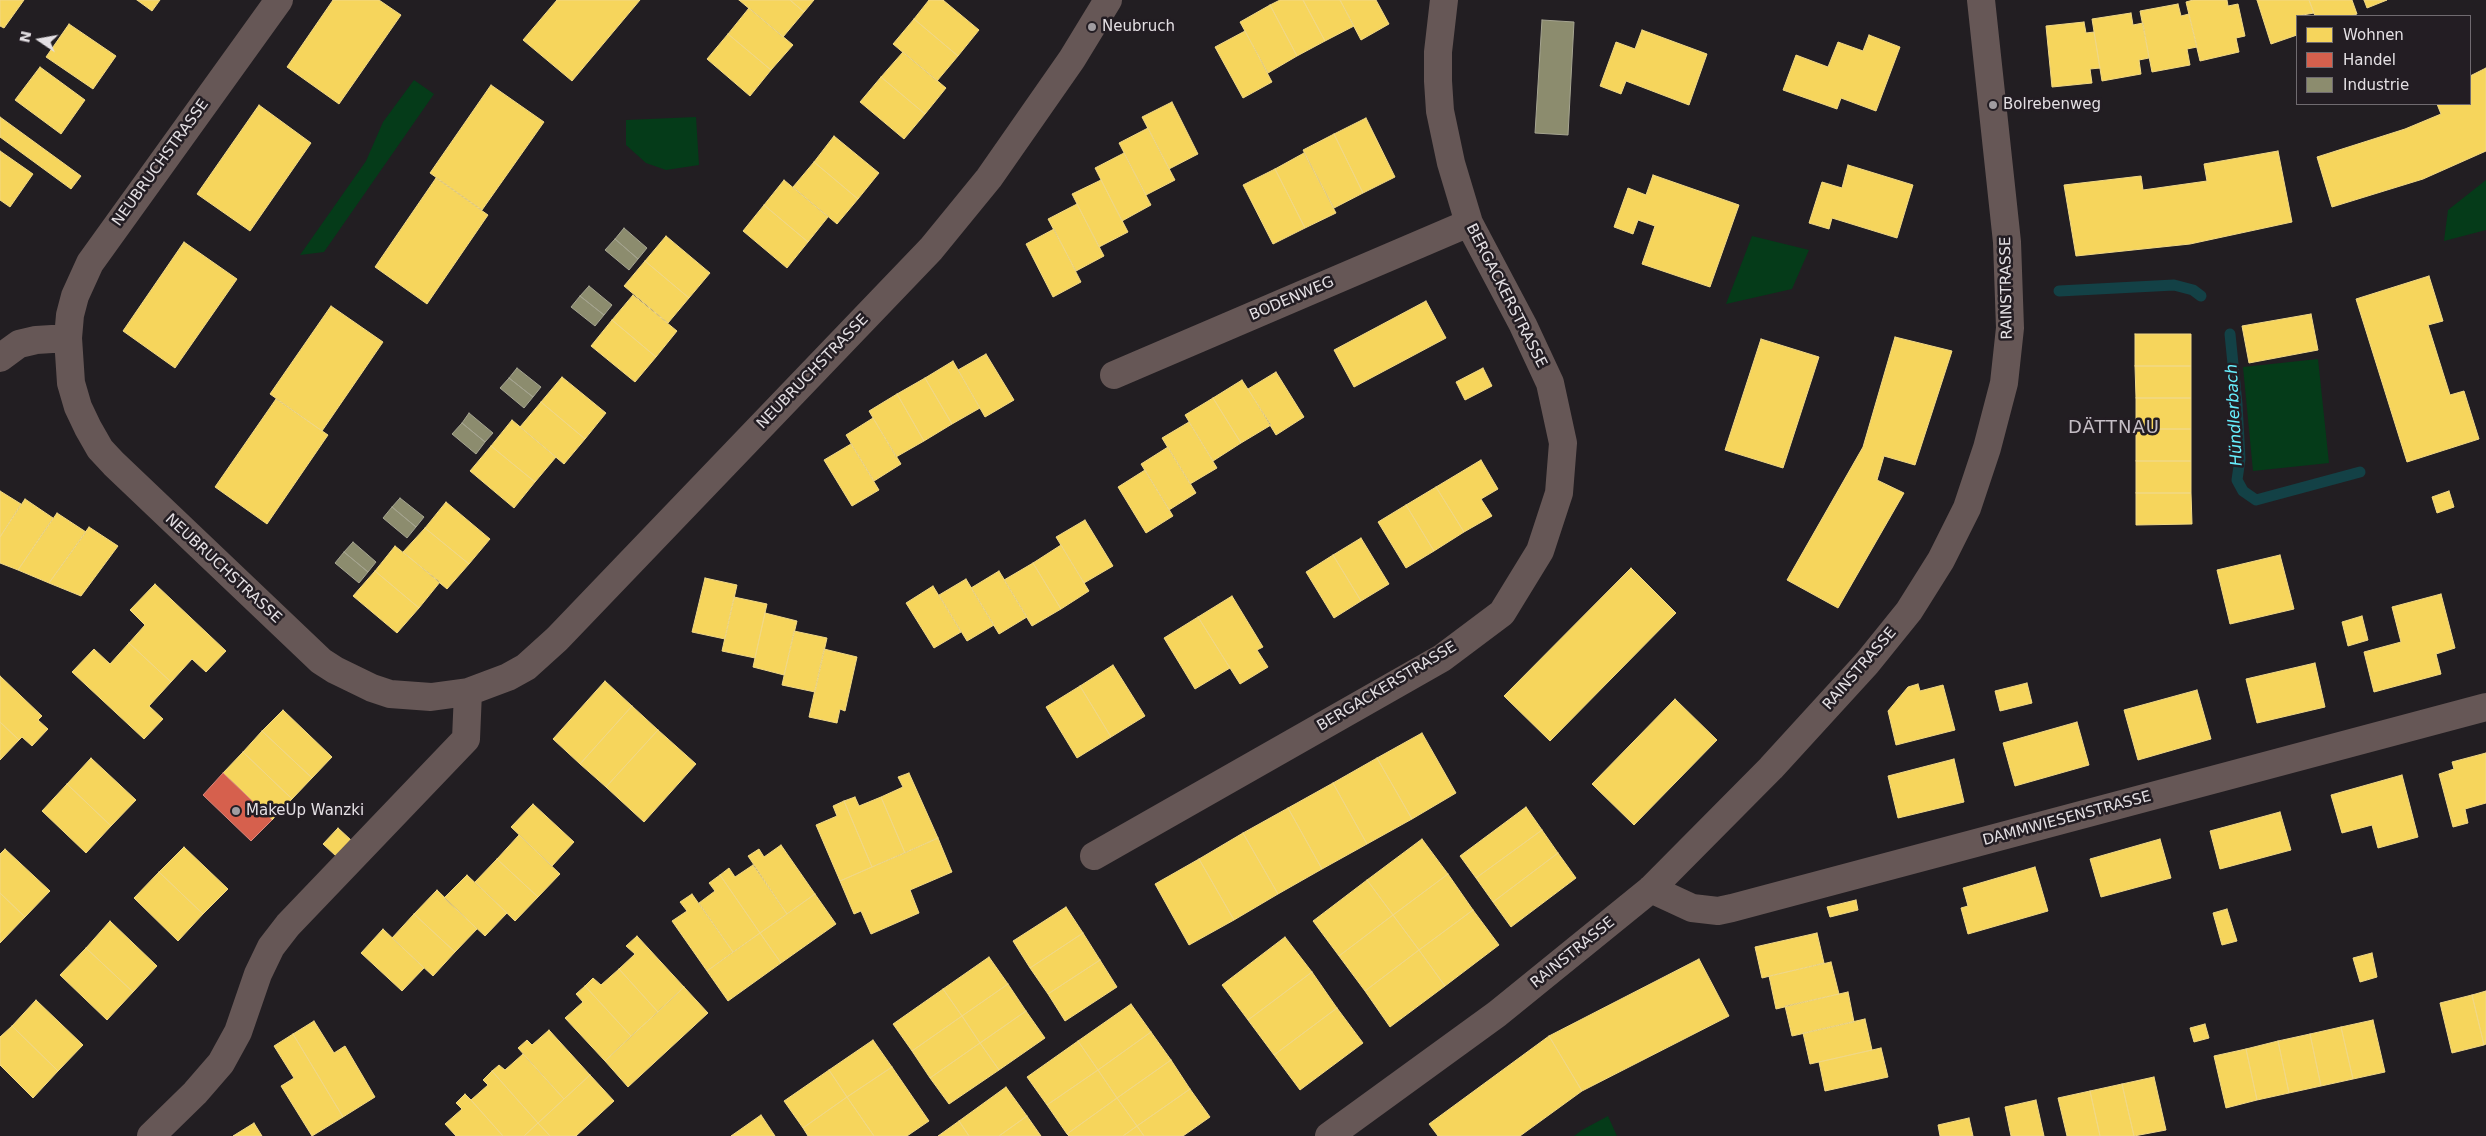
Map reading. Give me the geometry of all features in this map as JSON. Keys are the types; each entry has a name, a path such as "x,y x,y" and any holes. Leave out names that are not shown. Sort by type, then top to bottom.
{"street":[{"name":"NEUBRUCHSTRASSE","path":"279,0 90,262 75,296 70,315 68,338 71,383 78,407 100,449 128,479 306,648 335,670 372,688 390,694 430,698 468,692 508,677 526,667 558,639 931,249 989,178 1072,59 1108,0"},
{"name":"BERGACKERSTRASSE","path":"1094,856 1442,658 1502,613 1540,552 1559,493 1563,444 1550,383 1523,325 1469,223 1451,163 1440,111 1438,52 1444,0"},
{"name":"RAINSTRASSE","path":"1329,1136 1497,1014 1651,889 1771,768 1892,633 1909,612 1941,560 1976,482 1997,416 2004,383 2010,328 2007,242 1981,0"},
{"name":"BODENWEG","path":"1114,375 1469,223"},
{"path":"0,358 19,344 36,340 68,338"},
{"path":"151,1136 195,1093 221,1063 238,1032 258,974 271,947 288,925 466,740 468,692"},
{"name":"DAMMWIESENSTRASSE","path":"1651,889 1692,908 1718,911 1732,908 2486,707"}],"green space":[{"path":"414,80 434,94 324,252 300,255 366,161 383,122"},
{"path":"696,117 699,165 666,170 646,163 626,145 626,120"},
{"path":"2486,180 2486,230 2444,241 2448,210"},
{"path":"1752,236 1809,250 1792,289 1726,304"},
{"path":"2318,359 2329,463 2253,471 2243,367"},
{"path":"1608,1116 1617,1136 1574,1136 1582,1130"}],"building: Wohnen":[{"path":"0,0 24,0 4,28 0,26"},
{"path":"137,0 160,0 152,11"},
{"path":"333,0 379,0 401,15 339,104 287,67"},
{"path":"557,0 640,0 572,81 523,40"},
{"path":"739,0 790,0 804,12 783,37"},
{"path":"790,0 814,0 804,12"},
{"path":"929,0 943,0 979,30 958,56 914,19"},
{"path":"1280,0 1303,0 1325,41 1297,56 1270,5"},
{"path":"1303,0 1340,0 1354,26 1325,41"},
{"path":"1340,0 1376,0 1389,24 1361,40"},
{"path":"2193,0 2227,0 2228,6 2238,4 2245,36 2236,38 2239,52 2200,61 2186,2"},
{"path":"2257,0 2309,0 2314,13 2296,15 2296,35 2271,44"},
{"path":"2309,0 2352,0 2357,14 2354,15 2315,15"},
{"path":"2364,0 2387,0 2367,8"},
{"path":"2178,4 2181,16 2189,14 2197,47 2187,49 2190,65 2152,72 2140,11"},
{"path":"1270,5 1297,56 1268,73 1240,22"},
{"path":"749,8 793,45 771,70 728,34"},
{"path":"2131,13 2133,25 2143,23 2149,58 2139,60 2141,74 2102,81 2092,19"},
{"path":"914,19 958,56 937,81 893,44"},
{"path":"2084,22 2086,33 2094,32 2100,68 2090,69 2092,83 2052,87 2046,26"},
{"path":"69,24 116,56 93,89 46,57"},
{"path":"1642,30 1707,54 1689,105 1626,81 1621,94 1600,86 1616,42 1635,49"},
{"path":"1245,31 1272,82 1243,98 1215,47"},
{"path":"728,34 771,70 750,96 707,59"},
{"path":"1869,35 1900,47 1876,111 1841,98 1837,109 1783,90 1796,55 1828,67 1838,42 1863,51"},
{"path":"903,52 946,88 925,114 881,77"},
{"path":"40,67 85,100 61,134 15,100"},
{"path":"2486,68 2486,151 2423,179 2332,207 2317,157 2405,129 2441,114 2437,105 2471,105 2471,76"},
{"path":"881,77 925,114 904,139 860,102"},
{"path":"491,85 544,122 482,210 430,173"},
{"path":"1172,102 1198,154 1169,169 1142,117"},
{"path":"259,105 311,143 250,231 197,194"},
{"path":"0,117 81,176 71,189 0,137"},
{"path":"1366,118 1395,177 1363,193 1334,134"},
{"path":"1148,128 1175,180 1146,195 1119,143"},
{"path":"1334,134 1363,193 1334,208 1303,150"},
{"path":"834,136 879,173 858,199 814,162"},
{"path":"0,151 33,174 10,207 0,200"},
{"path":"2278,151 2292,222 2190,244 2076,256 2064,185 2141,176 2143,190 2207,181 2204,164"},
{"path":"1124,153 1151,205 1122,221 1095,168"},
{"path":"1304,153 1336,213 1305,228 1275,169"},
{"path":"814,162 858,199 837,224 793,187"},
{"path":"1848,165 1913,185 1897,238 1832,218 1829,229 1809,223 1822,182 1842,188"},
{"path":"1275,169 1305,228 1273,244 1243,185"},
{"path":"1653,175 1739,205 1710,287 1642,264 1655,226 1638,220 1633,234 1614,227 1628,188 1646,195"},
{"path":"436,178 488,215 427,304 375,267"},
{"path":"784,180 828,217 808,242 764,205"},
{"path":"1101,180 1128,232 1099,247 1072,194"},
{"path":"1077,204 1104,256 1076,271 1048,219"},
{"path":"764,205 808,242 787,268 743,231"},
{"path":"1054,229 1081,282 1053,297 1026,244"},
{"path":"666,236 710,273 689,298 645,261"},
{"path":"184,242 237,279 175,368 123,331"},
{"path":"645,261 689,298 668,323 624,286"},
{"path":"2429,276 2443,321 2428,325 2450,395 2464,391 2479,439 2407,462 2356,299"},
{"path":"633,295 677,331 656,357 612,320"},
{"path":"1426,301 1446,338 1354,387 1334,350"},
{"path":"331,306 383,342 322,431 270,394"},
{"path":"2311,314 2318,350 2249,363 2242,326"},
{"path":"612,320 656,357 635,382 591,346"},
{"path":"2135,334 2191,334 2191,366 2135,366"},
{"path":"1895,337 1952,351 1915,465 1884,456 1877,480 1904,493 1838,608 1787,580 1863,447"},
{"path":"1761,339 1819,357 1783,468 1725,450"},
{"path":"986,354 1014,400 985,417 958,370"},
{"path":"953,361 980,408 952,424 925,378"},
{"path":"2135,366 2191,366 2191,398 2136,398"},
{"path":"1483,368 1492,386 1465,400 1456,382"},
{"path":"1276,372 1304,417 1276,435 1248,389"},
{"path":"562,377 606,413 585,439 541,402"},
{"path":"925,378 952,424 924,441 897,394"},
{"path":"1242,380 1271,425 1241,443 1213,398"},
{"path":"897,394 924,441 896,457 869,411"},
{"path":"1213,398 1241,443 1213,461 1185,415"},
{"path":"2136,398 2191,398 2191,429 2136,429"},
{"path":"276,399 328,435 267,524 215,487"},
{"path":"541,402 585,439 564,464 520,427"},
{"path":"873,418 901,464 874,481 846,435"},
{"path":"512,420 556,457 535,482 491,446"},
{"path":"1189,422 1217,468 1190,484 1162,438"},
{"path":"2136,429 2191,429 2191,461 2136,461"},
{"path":"851,444 879,490 852,506 824,460"},
{"path":"491,446 535,482 514,508 470,471"},
{"path":"1168,447 1196,493 1169,510 1141,464"},
{"path":"1481,460 1498,489 1481,499 1492,516 1464,532 1436,487"},
{"path":"2136,461 2191,461 2191,493 2136,493"},
{"path":"1145,470 1173,516 1146,533 1118,487"},
{"path":"1436,487 1464,532 1434,551 1406,505"},
{"path":"0,491 21,504 0,537"},
{"path":"2449,491 2454,507 2437,513 2432,497"},
{"path":"2136,493 2191,493 2192,524 2136,525"},
{"path":"25,499 53,518 18,570 0,563 0,537"},
{"path":"446,502 490,539 469,564 425,528"},
{"path":"1406,505 1434,551 1406,568 1378,522"},
{"path":"57,513 86,532 49,583 18,570"},
{"path":"1085,520 1113,566 1084,583 1056,537"},
{"path":"89,527 118,546 81,596 49,583"},
{"path":"425,528 469,564 447,589 403,552"},
{"path":"1361,538 1389,584 1361,601 1333,555"},
{"path":"1061,545 1089,591 1061,609 1033,563"},
{"path":"395,546 440,582 419,608 375,571"},
{"path":"1333,555 1361,601 1334,618 1306,572"},
{"path":"2280,555 2294,609 2230,624 2217,570"},
{"path":"1033,563 1061,609 1032,626 1004,580"},
{"path":"1631,568 1676,613 1550,741 1504,696"},
{"path":"375,571 419,608 397,633 353,596"},
{"path":"999,571 1027,617 999,634 971,588"},
{"path":"705,578 737,585 725,639 692,632"},
{"path":"966,579 994,625 967,641 939,595"},
{"path":"155,584 226,651 206,672 192,659 171,682 129,643 145,625 130,610"},
{"path":"933,586 961,632 934,648 906,603"},
{"path":"2441,594 2455,648 2436,654 2441,674 2374,692 2364,652 2401,642 2392,607"},
{"path":"1232,596 1263,647 1257,650 1268,667 1240,684 1198,617"},
{"path":"734,597 767,604 755,658 722,651"},
{"path":"765,613 797,621 784,675 753,667"},
{"path":"2362,616 2368,640 2348,646 2342,622"},
{"path":"1198,617 1230,668 1195,689 1164,638"},
{"path":"794,631 827,638 815,692 782,685"},
{"path":"129,643 171,682 149,706 163,719 144,739 72,672 94,649 110,664"},
{"path":"824,649 857,657 845,711 840,709 837,723 809,717"},
{"path":"2315,663 2325,707 2257,723 2246,679"},
{"path":"1113,665 1145,716 1111,737 1080,686"},
{"path":"0,676 42,716 38,720 48,729 32,746 22,737 19,740 0,722"},
{"path":"605,681 632,706 580,764 553,739"},
{"path":"2027,683 2032,703 2000,711 1995,691"},
{"path":"1918,684 1920,691 1943,685 1955,730 1896,745 1888,711 1908,687"},
{"path":"1080,686 1111,737 1077,758 1046,707"},
{"path":"2197,690 2211,739 2138,760 2124,710"},
{"path":"1675,699 1717,740 1634,825 1592,784"},
{"path":"632,706 658,730 606,787 580,764"},
{"path":"283,710 332,757 312,778 262,731"},
{"path":"0,722 19,740 0,760"},
{"path":"2077,722 2089,765 2015,786 2003,743"},
{"path":"658,730 696,764 644,822 606,787"},
{"path":"262,731 312,778 292,799 243,752"},
{"path":"1422,733 1456,793 1412,819 1377,758"},
{"path":"243,752 292,799 272,820 223,773"},
{"path":"2486,753 2486,803 2465,809 2468,823 2453,827 2439,774 2454,769 2452,762"},
{"path":"91,758 136,800 111,826 67,784"},
{"path":"1377,758 1412,819 1367,844 1333,783"},
{"path":"1954,759 1964,802 1898,818 1888,776"},
{"path":"909,773 938,838 905,853 881,797 903,787 898,777"},
{"path":"2402,775 2418,837 2378,848 2372,825 2342,833 2331,795"},
{"path":"1333,783 1367,844 1322,869 1288,808"},
{"path":"67,784 111,826 86,853 42,811"},
{"path":"855,797 859,806 881,797 905,853 872,867 844,801"},
{"path":"844,801 872,867 840,881 816,825 837,816 833,806"},
{"path":"533,804 574,842 552,866 511,827"},
{"path":"1526,807 1542,830 1476,878 1460,856"},
{"path":"1288,808 1322,869 1278,894 1243,833"},
{"path":"2280,812 2291,850 2220,869 2210,831"},
{"path":"338,828 351,840 336,856 323,844"},
{"path":"1542,830 1558,853 1493,902 1476,878"},
{"path":"1243,833 1278,894 1234,920 1199,859"},
{"path":"519,835 560,874 538,897 497,859"},
{"path":"938,838 952,872 910,890 919,913 871,934 861,911 854,914 840,881"},
{"path":"1422,839 1448,874 1393,915 1367,880"},
{"path":"2160,839 2171,878 2101,897 2090,859"},
{"path":"781,845 815,894 787,914 748,856 759,849 764,857"},
{"path":"184,847 228,889 203,914 159,872"},
{"path":"5,849 50,891 25,917 0,893 0,854"},
{"path":"1558,853 1576,878 1511,927 1493,902"},
{"path":"497,859 538,897 515,921 475,882"},
{"path":"1199,859 1234,920 1189,945 1155,884"},
{"path":"753,865 787,914 760,933 720,875 729,868 735,877"},
{"path":"2035,867 2048,911 1968,934 1961,908 1968,906 1963,888"},
{"path":"159,872 203,914 178,941 134,898"},
{"path":"1448,874 1473,910 1419,950 1393,915"},
{"path":"467,875 507,913 485,936 444,898"},
{"path":"720,875 760,933 733,952 699,903 715,891 709,883"},
{"path":"1367,880 1393,915 1339,956 1313,921"},
{"path":"437,890 477,929 455,952 414,914"},
{"path":"0,893 25,917 0,943"},
{"path":"692,894 733,952 707,971 672,921 687,911 680,902"},
{"path":"815,894 836,924 781,963 760,933"},
{"path":"1856,900 1858,910 1830,917 1827,907"},
{"path":"1066,907 1083,933 1030,968 1013,941"},
{"path":"2227,909 2237,941 2222,945 2213,913"},
{"path":"1473,910 1499,945 1445,986 1419,950"},
{"path":"414,914 455,952 433,976 392,938"},
{"path":"1393,915 1419,950 1365,991 1339,956"},
{"path":"110,921 157,966 133,992 86,948"},
{"path":"383,929 424,968 402,991 361,953"},
{"path":"760,933 781,963 728,1001 707,971"},
{"path":"1083,933 1100,960 1048,994 1030,968"},
{"path":"1817,933 1824,963 1762,978 1755,947"},
{"path":"637,936 684,987 658,1012 619,969 635,954 626,946"},
{"path":"1285,937 1312,972 1248,1020 1222,985"},
{"path":"86,948 133,992 107,1020 60,975"},
{"path":"1419,950 1445,986 1390,1027 1365,991"},
{"path":"2372,953 2377,977 2360,982 2353,958"},
{"path":"989,957 1008,984 962,1016 943,989"},
{"path":"1699,959 1729,1016 1582,1091 1549,1036"},
{"path":"1100,960 1117,987 1065,1021 1048,994"},
{"path":"1831,962 1839,994 1776,1009 1769,976"},
{"path":"619,969 658,1012 631,1036 585,986 593,978 601,985"},
{"path":"1312,972 1337,1008 1274,1055 1248,1020"},
{"path":"1008,984 1026,1011 980,1043 962,1016"},
{"path":"585,986 631,1036 605,1061 565,1018 583,1002 576,994"},
{"path":"684,987 708,1013 628,1087 605,1061"},
{"path":"943,989 962,1016 912,1051 893,1024"},
{"path":"2486,991 2486,1044 2484,1045 2472,995"},
{"path":"1848,992 1854,1022 1792,1036 1785,1006"},
{"path":"2472,995 2484,1045 2452,1053 2440,1003"},
{"path":"36,1000 83,1045 58,1071 12,1026"},
{"path":"1131,1004 1151,1032 1098,1070 1078,1041"},
{"path":"1337,1008 1363,1043 1300,1090 1274,1055"},
{"path":"1026,1011 1045,1038 999,1070 980,1043"},
{"path":"962,1016 980,1043 930,1078 912,1051"},
{"path":"1865,1019 1872,1050 1810,1064 1803,1033"},
{"path":"2373,1020 2385,1072 2353,1079 2341,1027"},
{"path":"314,1021 334,1053 345,1046 375,1097 343,1117 293,1034"},
{"path":"2205,1024 2209,1038 2194,1042 2190,1028"},
{"path":"12,1026 58,1071 33,1098 0,1065 0,1037"},
{"path":"2341,1027 2353,1079 2321,1086 2310,1034"},
{"path":"549,1030 590,1075 564,1099 518,1048 527,1040 532,1045"},
{"path":"1151,1032 1171,1060 1117,1098 1098,1070"},
{"path":"293,1034 343,1117 312,1136 281,1086 294,1078 274,1046"},
{"path":"2310,1034 2321,1086 2289,1093 2278,1041"},
{"path":"1549,1036 1582,1091 1520,1136 1438,1136 1429,1124"},
{"path":"873,1040 892,1067 847,1097 829,1070"},
{"path":"1078,1041 1098,1070 1047,1105 1027,1077"},
{"path":"2278,1041 2289,1093 2257,1100 2246,1049"},
{"path":"980,1043 999,1070 949,1104 930,1078"},
{"path":"1881,1048 1888,1077 1825,1091 1819,1062"},
{"path":"2246,1049 2257,1100 2226,1108 2214,1056"},
{"path":"523,1054 564,1099 538,1123 492,1071 499,1065 505,1070"},
{"path":"1171,1060 1190,1089 1137,1126 1117,1098"},
{"path":"892,1067 929,1121 907,1136 874,1136 847,1097"},
{"path":"829,1070 847,1097 803,1128 784,1101"},
{"path":"1098,1070 1117,1098 1067,1134 1047,1105"},
{"path":"492,1071 538,1123 524,1136 503,1136 471,1100 488,1085 483,1080"},
{"path":"590,1075 614,1101 576,1136 550,1136 538,1123"},
{"path":"2154,1077 2166,1130 2134,1136 2122,1084"},
{"path":"2122,1084 2134,1136 2100,1136 2090,1091"},
{"path":"1006,1087 1027,1116 999,1136 969,1136 959,1121"},
{"path":"1190,1089 1210,1117 1183,1136 1144,1136 1137,1126"},
{"path":"2090,1091 2100,1136 2067,1136 2058,1098"},
{"path":"465,1094 503,1136 456,1136 445,1124 462,1109 456,1103"},
{"path":"847,1097 874,1136 808,1136 803,1128"},
{"path":"1117,1098 1137,1126 1123,1136 1069,1136 1067,1134"},
{"path":"2036,1100 2044,1136 2011,1136 2005,1107"},
{"path":"761,1115 775,1136 731,1136"},
{"path":"1027,1116 1041,1136 999,1136"},
{"path":"1969,1118 1973,1136 1940,1136 1938,1125"},
{"path":"959,1121 969,1136 938,1136"},
{"path":"254,1123 262,1136 233,1136"},
{"path":"538,1123 550,1136 524,1136"},
{"path":"1137,1126 1144,1136 1123,1136"}],"building: Handel":[{"path":"223,773 272,820 251,841 203,795"}],"building: Industrie":[{"path":"1542,20 1574,22 1568,135 1535,133"},
{"path":"624,228 647,248 638,259 615,239"},
{"path":"615,239 638,259 629,270 605,250"},
{"path":"589,286 612,305 604,315 580,296"},
{"path":"580,296 604,315 595,326 571,307"},
{"path":"517,368 541,387 533,397 509,378"},
{"path":"509,378 533,397 524,408 500,388"},
{"path":"469,413 493,433 485,442 462,423"},
{"path":"462,423 485,442 476,454 452,434"},
{"path":"400,498 424,517 416,527 392,507"},
{"path":"392,507 416,527 407,538 383,518"},
{"path":"353,542 376,562 368,572 344,552"},
{"path":"344,552 368,572 359,583 335,563"}],"waterway":[{"name":"Hündlerbach","path":"2059,291 2174,285 2193,290 2201,296"},
{"name":"Hündlerbach","path":"2230,334 2240,459 2237,480 2243,491 2256,500 2360,472"}],"place":[{"name":"Neubruch","path":"1092,27"},
{"name":"Bolrebenweg","path":"1993,105"},
{"name":"MakeUp Wanzki","path":"236,811"}],"district":[{"name":"DÄTTNAU","path":"2114,428"}]}
